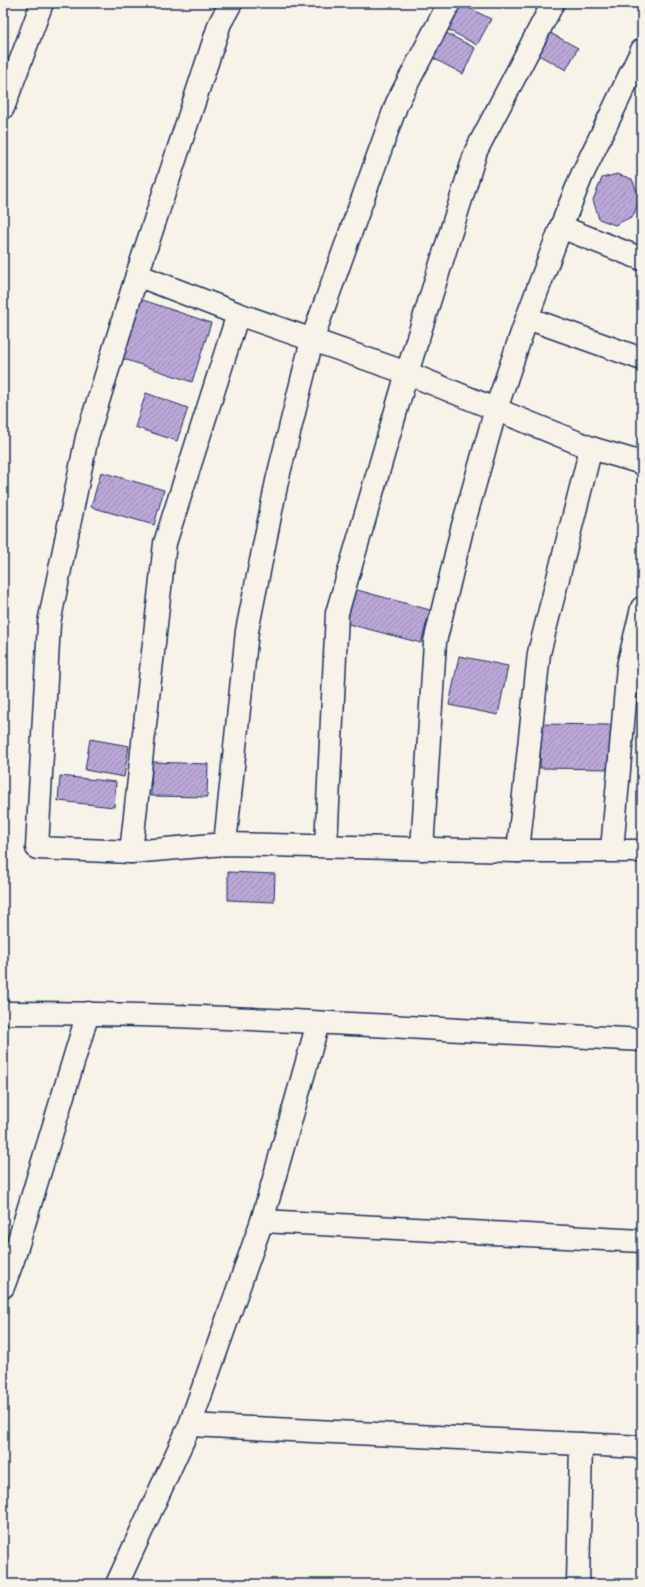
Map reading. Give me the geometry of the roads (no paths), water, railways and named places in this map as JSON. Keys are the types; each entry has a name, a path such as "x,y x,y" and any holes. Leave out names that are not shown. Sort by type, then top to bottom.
{"street":[{"path":"3,108 42,3"},
{"path":"231,3 220,23 136,275 87,437 49,623 37,848 131,852 225,844 518,851 642,851"},
{"path":"225,844 247,631 277,481 312,340 397,103 449,3"},
{"path":"326,846 337,613 407,373 476,151 553,3"},
{"path":"422,849 435,642 462,529 496,409 527,318 561,227 582,175 642,50"},
{"path":"561,227 642,259"},
{"path":"136,275 238,314 407,373 591,448 642,463"},
{"path":"131,852 165,543 238,314"},
{"path":"527,318 642,359"},
{"path":"518,851 539,653 591,448"},
{"path":"612,850 628,666 642,608"},
{"path":"3,1013 88,1013 318,1023 642,1040"},
{"path":"3,1287 13,1260 88,1013"},
{"path":"117,1584 190,1425 262,1221 318,1023"},
{"path":"262,1221 642,1241"},
{"path":"190,1425 642,1447"},
{"path":"578,1584 581,1444"}]}
